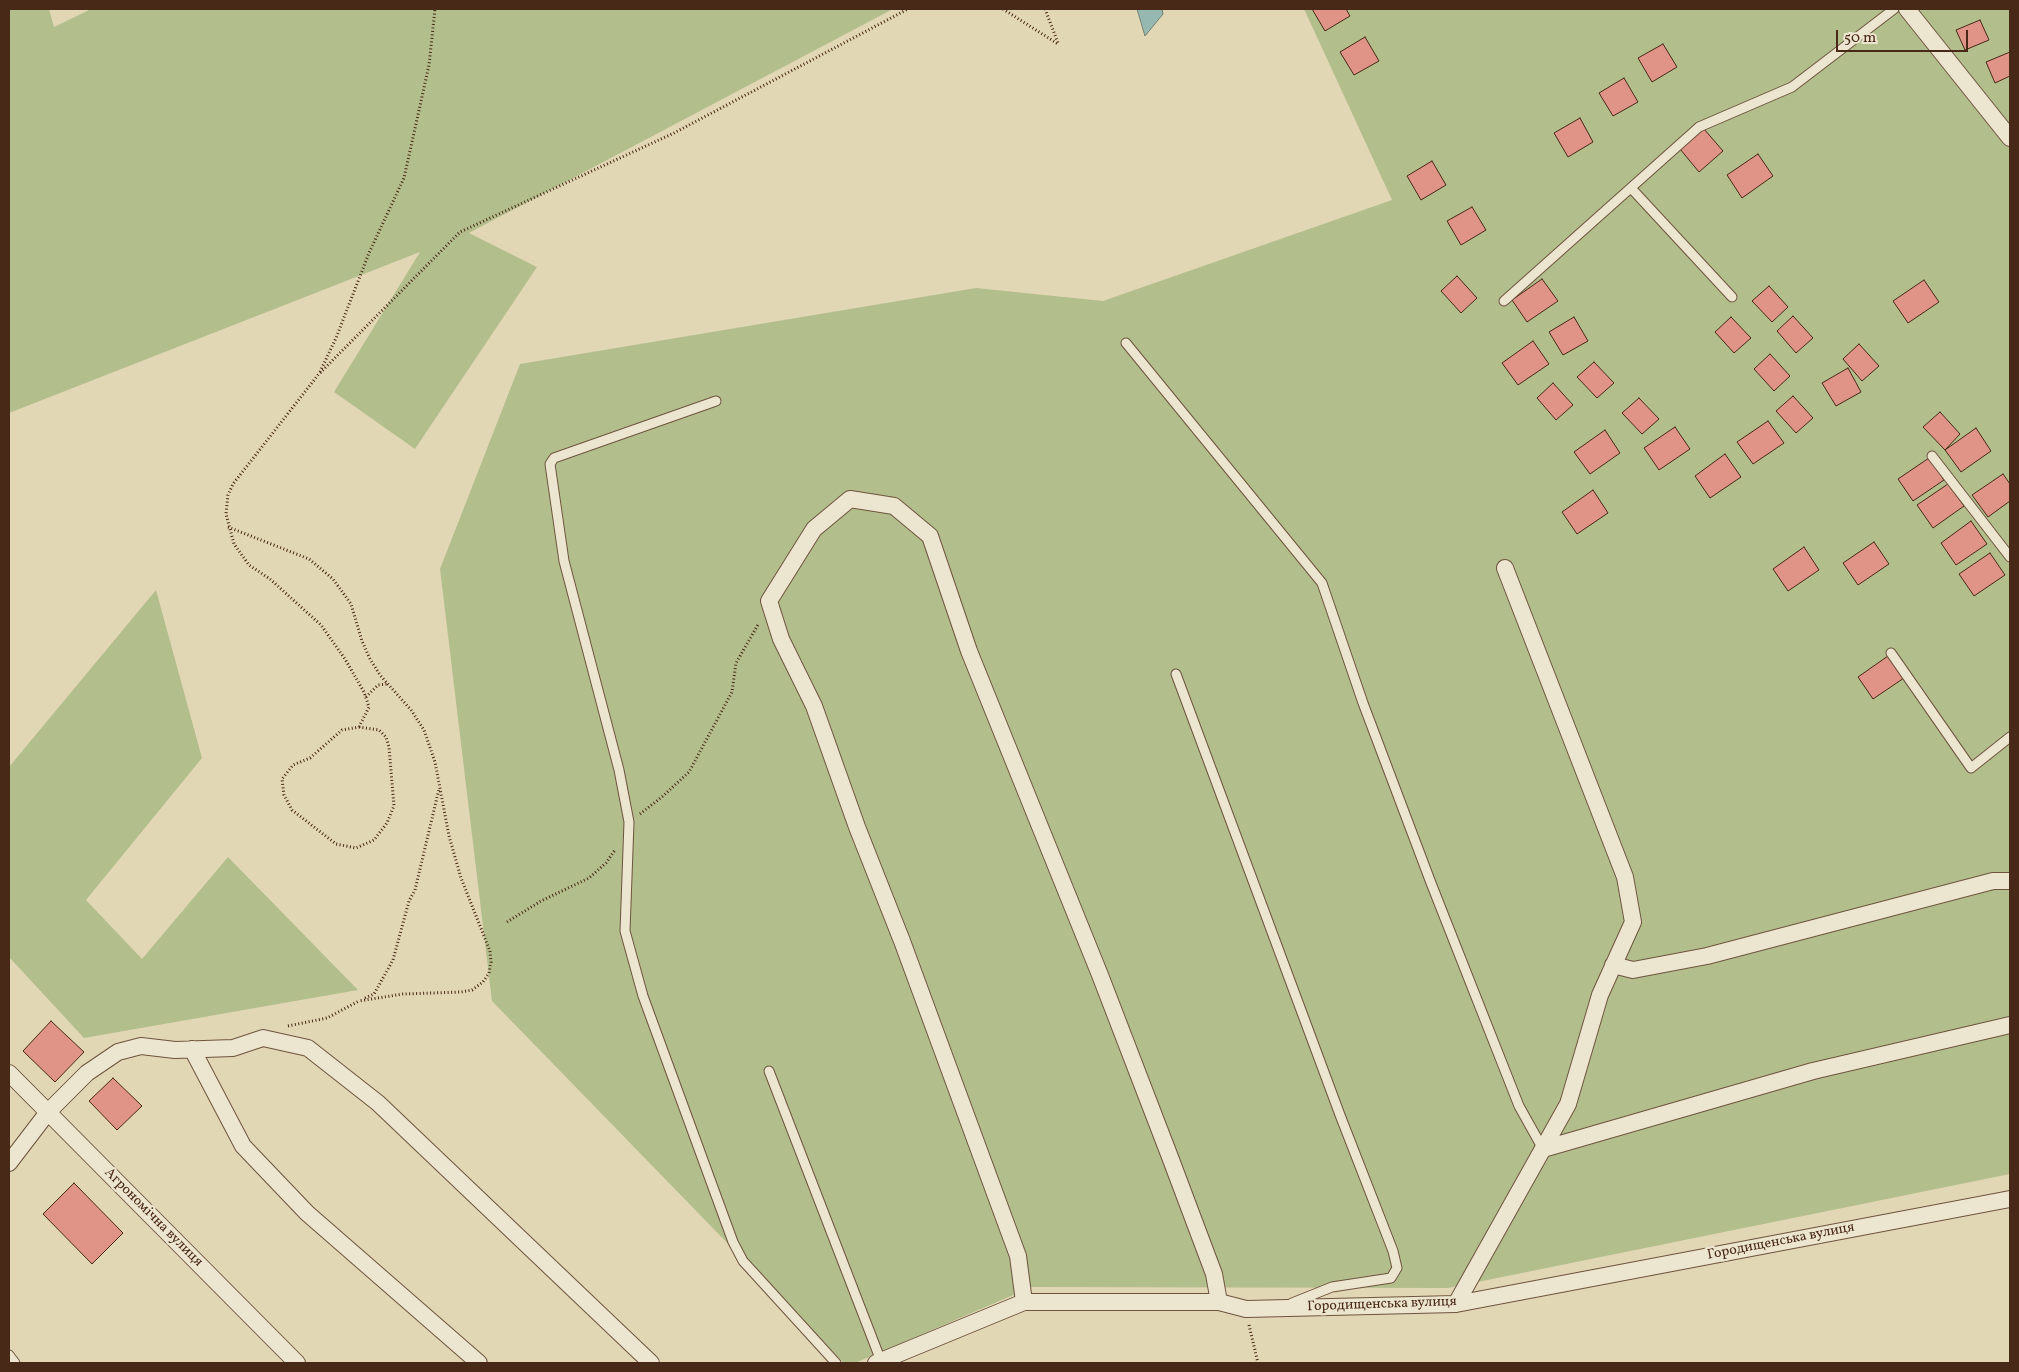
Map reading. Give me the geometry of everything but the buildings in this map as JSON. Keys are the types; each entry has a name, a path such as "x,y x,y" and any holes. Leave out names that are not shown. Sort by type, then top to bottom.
{"street":[{"path":"1907,9 2010,138"},
{"path":"1024,1302 1018,1256 906,950 857,828 814,706 781,639 770,606 769,601 814,529 850,499 894,506 930,536 969,651 1100,975 1187,1202 1214,1274 1218,1302"},
{"path":"1456,1304 1568,1104 1600,995 1633,922 1625,877 1505,568"},
{"path":"1613,965 1633,970 1707,956 1993,881 2010,881"},
{"path":"1543,1149 1813,1071 2010,1025"},
{"path":"9,1163 48,1112 87,1073 118,1052 141,1046 175,1050 233,1048 264,1038 308,1048 378,1103 650,1363"},
{"path":"192,1049 243,1146 307,1213 478,1363"},
{"name":"Агрономічна вулиця","path":"9,1073 297,1363"},
{"name":"Городищенська вулиця","path":"879,1362 1024,1302 1218,1302 1246,1309 1456,1304 2010,1199"}],"lane":[{"path":"1504,301 1699,127 1792,87 1894,9"},
{"path":"1631,188 1732,297"},
{"path":"1126,342 1322,583 1363,703 1431,884 1519,1106 1543,1149"},
{"path":"716,401 554,458 550,464 564,561 619,770 628,822 626,931 643,996 733,1242 743,1261 836,1363"},
{"path":"1932,456 2010,557"},
{"path":"1891,653 1970,768 2010,737"},
{"path":"1176,674 1336,1106 1394,1251 1397,1268 1391,1278 1332,1287 1280,1308"},
{"path":"769,1071 879,1362"},
{"path":"9,1355 15,1363"}],"path":[{"path":"318,375 336,338 368,252 404,178 429,64 435,9"},
{"path":"359,727 369,707 366,697 345,659 321,625 270,579 244,560 234,544 228,526 226,507 229,488 318,375 460,232 674,133 908,9"},
{"path":"1003,9 1058,44 1045,9"},
{"path":"228,526 300,553 333,579 351,604 362,641 380,675 411,710 424,730 440,786 449,836 461,878 491,954 490,970 481,984 467,992 403,994 359,1001"},
{"path":"628,822 664,796 689,772 732,692 736,663 770,606"},
{"path":"366,697 378,685 388,684"},
{"path":"359,727 378,730 386,737 389,747 394,806 387,823 374,840 356,848 336,844 292,810 284,795 282,779 293,766 310,758 342,730 359,727"},
{"path":"264,1038 283,1027 327,1018 374,994 393,960 409,901 415,890 440,786"},
{"path":"507,922 541,901 589,878 606,863 618,846"},
{"path":"1246,1309 1258,1363"}],"green space":[{"path":"9,9 49,9 54,27 91,9 893,9 469,233 537,267 415,449 334,392 420,252 9,413"},
{"path":"1304,9 2010,9 2010,1174 1448,1288 1032,1287 855,1363 844,1363 492,1001 440,569 520,364 976,288 1103,301 1392,200"},
{"path":"156,590 202,758 86,900 142,959 228,857 358,990 84,1038 9,957 9,767"}],"water":[{"path":"1137,9 1162,9 1163,14 1145,36"}]}
